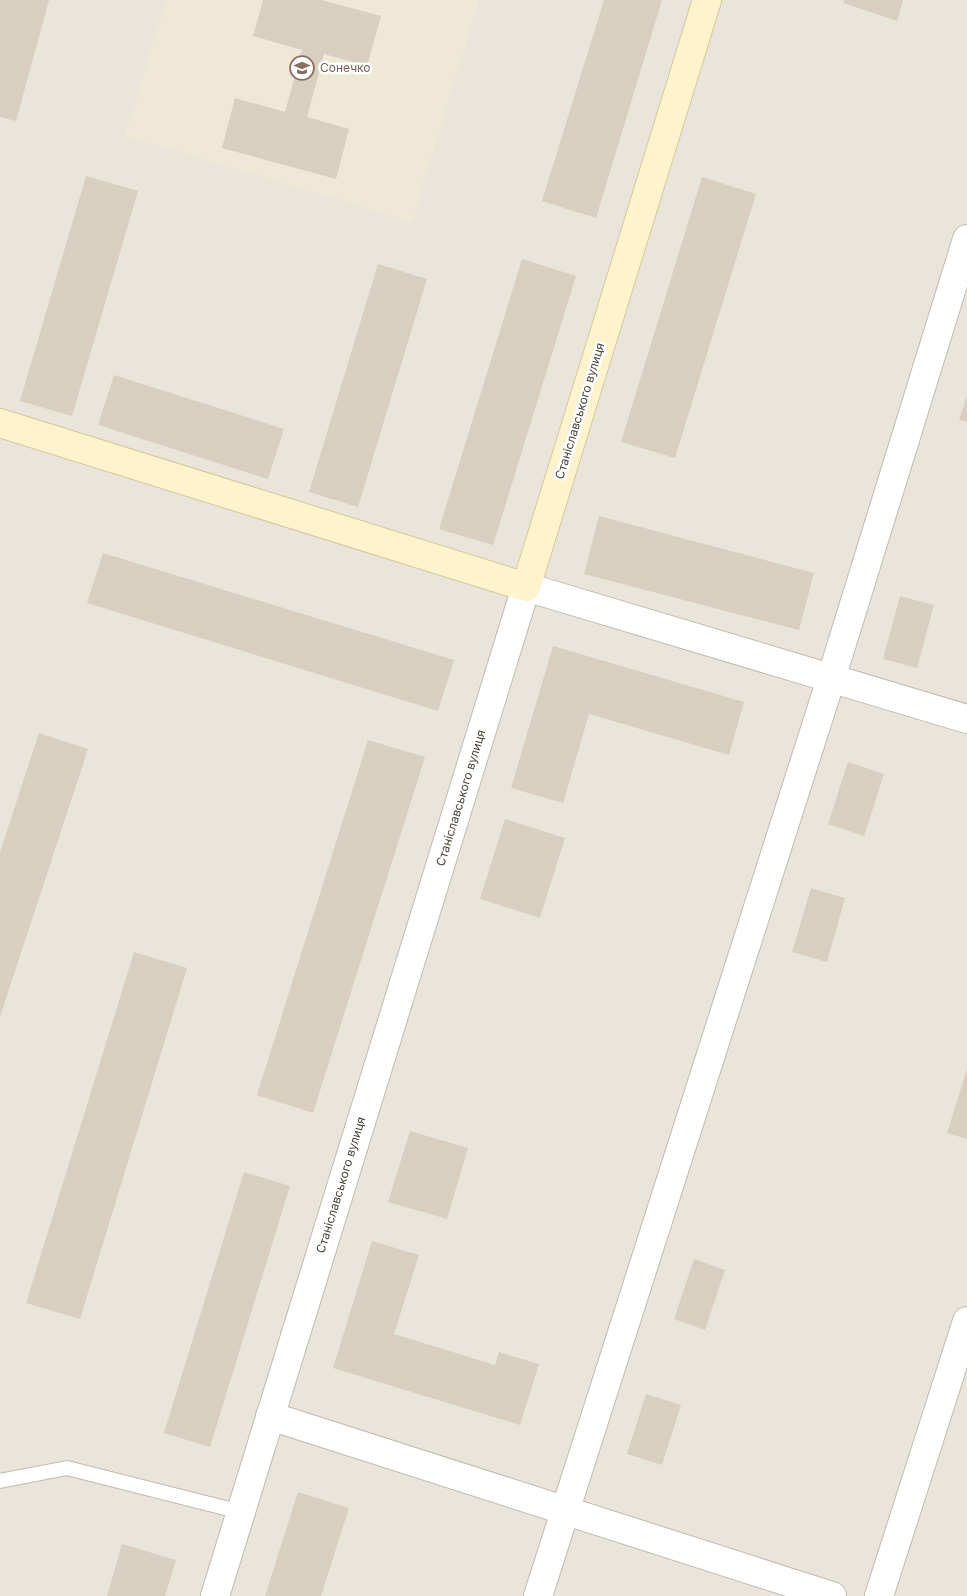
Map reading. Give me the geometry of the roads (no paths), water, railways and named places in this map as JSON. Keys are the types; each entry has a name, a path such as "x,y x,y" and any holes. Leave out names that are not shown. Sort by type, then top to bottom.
{"street":[{"name":"Станіславського вулиця","path":"214,1596 707,0"},
{"path":"538,1596 831,679 967,239"},
{"path":"0,424 526,587 967,719"},
{"path":"879,1596 967,1321"},
{"path":"270,1416 832,1596"}],"lane":[{"path":"0,1481 67,1468 241,1512"}],"place":[{"name":"Сонечко","path":"302,68"}]}
